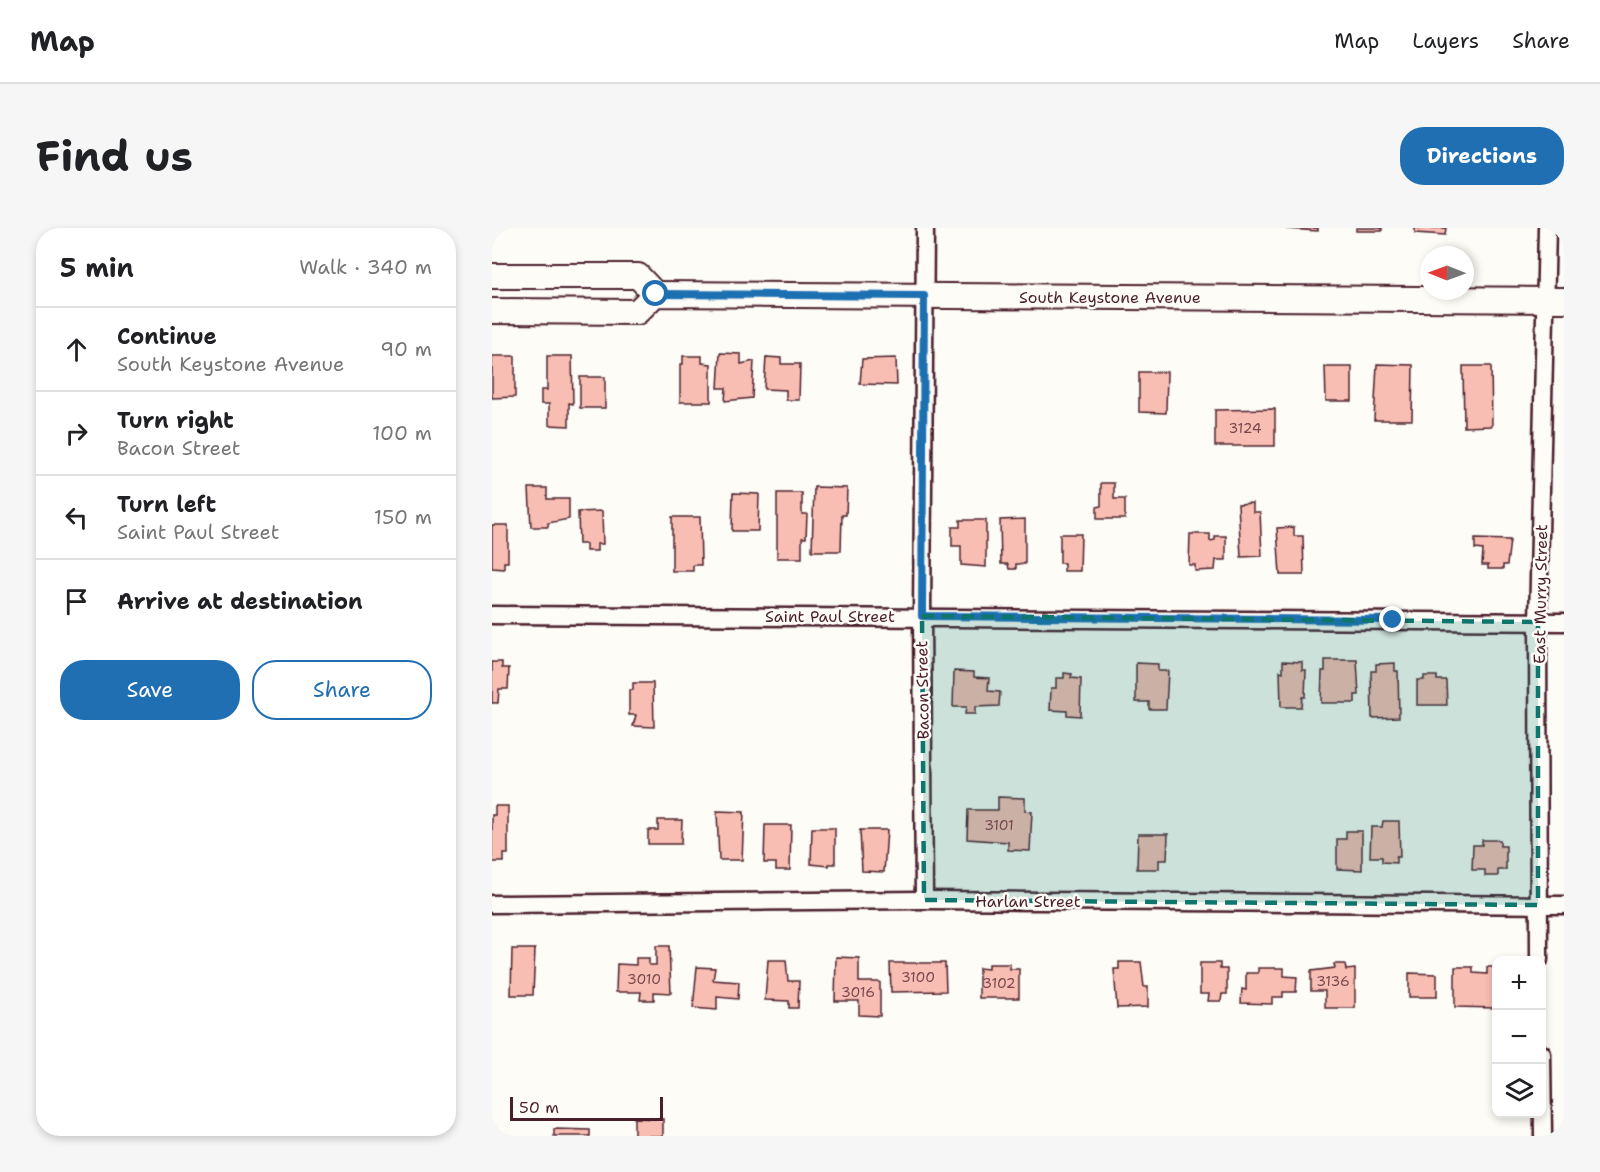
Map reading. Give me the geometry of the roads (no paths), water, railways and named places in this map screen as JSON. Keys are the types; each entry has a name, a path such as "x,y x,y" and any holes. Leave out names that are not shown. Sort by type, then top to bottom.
{"main road":[{"path":"492,276 638,276 656,294 637,312 492,311"},
{"name":"South Keystone Avenue","path":"656,294 1555,300"}],"street":[{"name":"Bacon Street","path":"924,900 922,616 925,228"},
{"name":"East Murry Street","path":"1539,956 1538,622 1555,300 1547,228"},
{"name":"Saint Paul Street","path":"492,615 922,616 1564,622"},
{"name":"Harlan Street","path":"492,904 924,900 1564,905"},
{"path":"1542,1064 1543,1136"}]}
